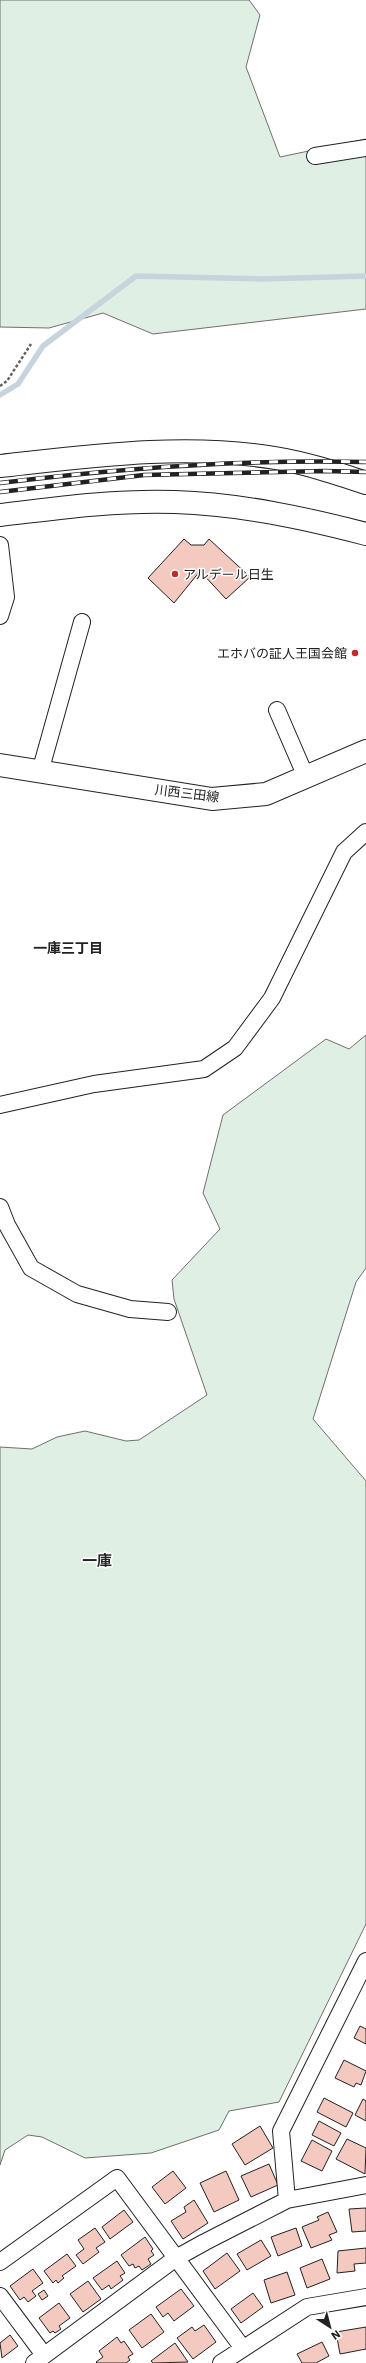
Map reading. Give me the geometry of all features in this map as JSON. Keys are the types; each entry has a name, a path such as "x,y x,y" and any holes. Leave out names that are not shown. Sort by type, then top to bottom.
{"street":[{"path":"315,156 366,148"},
{"path":"0,466 155,452 219,452 275,458 314,466 366,483"},
{"path":"0,515 102,503 176,502 281,514 366,534"},
{"path":"0,545 6,597 1,611"},
{"path":"40,772 82,622"},
{"path":"277,710 306,777"},
{"name":"川西三田線","path":"0,765 212,799 266,794 366,751"},
{"path":"0,1105 94,1084 204,1069 235,1048 272,998 344,852 366,832"},
{"path":"0,1207 7,1225 31,1268 77,1294 130,1309 168,1312"},
{"path":"287,2200 281,2130 366,1961"},
{"path":"0,2262 117,2178 242,2347"},
{"path":"0,2296 39,2359 176,2258 287,2200 366,2185"},
{"path":"221,2363 242,2347 307,2307 366,2297"}],"path":[{"path":"0,386 8,381 31,344"}],"green space":[{"path":"0,0 249,0 260,15 246,67 280,157 366,139 366,309 153,334 103,313 49,328 0,327"},
{"path":"366,1035 366,1268 356,1282 313,1419 366,1481 366,1924 279,2102 229,2111 219,2130 151,2153 85,2158 42,2137 28,2135 5,2150 0,2165 0,1447 32,1449 57,1437 85,1431 126,1441 139,1440 207,1395 174,1299 172,1280 220,1229 203,1193 223,1115 326,1039 349,1049"}],"building":[{"name":"アルデール日生","path":"184,539 191,545 204,545 209,539 250,577 226,599 200,571 174,603 148,578"},
{"path":"360,2026 366,2029 366,2044 354,2038"},
{"path":"344,2060 366,2071 361,2085 356,2083 354,2087 335,2078"},
{"path":"324,2098 353,2113 346,2127 317,2112"},
{"path":"363,2099 366,2101 366,2121 355,2115"},
{"path":"319,2121 341,2133 334,2146 312,2135"},
{"path":"260,2126 273,2148 245,2165 232,2144"},
{"path":"347,2139 366,2148 365,2174 336,2159"},
{"path":"312,2140 332,2151 322,2171 301,2161"},
{"path":"269,2164 278,2185 251,2197 241,2176"},
{"path":"173,2171 186,2188 165,2204 152,2187"},
{"path":"226,2171 239,2200 214,2212 200,2183"},
{"path":"194,2200 208,2223 183,2239 171,2221 186,2212 184,2207"},
{"path":"366,2208 366,2231 352,2232 349,2209"},
{"path":"124,2210 133,2222 110,2239 102,2227"},
{"path":"328,2212 337,2232 329,2235 332,2240 311,2248 302,2227 319,2220 317,2217"},
{"path":"95,2228 105,2242 96,2248 99,2252 83,2264 76,2255 84,2249 78,2240"},
{"path":"296,2228 302,2246 278,2256 271,2237"},
{"path":"145,2237 153,2249 151,2251 154,2255 148,2259 151,2264 142,2270 139,2266 135,2268 133,2264 129,2266 121,2255"},
{"path":"261,2240 271,2256 247,2270 237,2254"},
{"path":"366,2248 366,2263 354,2264 355,2271 337,2273 338,2251"},
{"path":"227,2253 240,2271 215,2289 203,2271"},
{"path":"67,2254 76,2266 62,2276 64,2278 58,2283 56,2280 53,2283 44,2271"},
{"path":"322,2259 330,2279 307,2288 300,2268"},
{"path":"117,2261 125,2273 120,2276 123,2280 111,2289 109,2285 102,2290 93,2278"},
{"path":"33,2269 43,2283 32,2291 36,2296 28,2302 24,2297 20,2300 10,2286"},
{"path":"287,2272 295,2295 271,2303 264,2280"},
{"path":"88,2281 101,2299 83,2312 70,2294"},
{"path":"181,2289 194,2306 174,2321 168,2313 163,2317 156,2307"},
{"path":"44,2290 48,2296 42,2300 38,2294"},
{"path":"253,2293 263,2307 241,2323 231,2309"},
{"path":"59,2303 70,2318 59,2326 61,2329 55,2333 53,2331 50,2333 39,2318"},
{"path":"151,2314 164,2332 142,2348 129,2330"},
{"path":"204,2325 216,2342 193,2359 177,2338 192,2327 195,2331"},
{"path":"366,2327 366,2349 340,2354 336,2332"},
{"path":"10,2335 18,2346 2,2358 0,2343"},
{"path":"117,2337 121,2343 124,2341 133,2354 128,2357 130,2360 126,2363 97,2363 96,2362 103,2357 99,2351"},
{"path":"322,2342 329,2356 316,2363 302,2363 297,2354"},
{"path":"175,2343 188,2362 153,2363 151,2361"}],"waterway":[{"path":"0,395 18,384 43,346 136,276 263,279 366,276"}],"railway":[{"path":"0,483 91,473 228,463 320,461 366,462"},
{"path":"0,492 144,475 324,471 366,472"}],"place":[{"name":"アルデール日生","path":"175,574"},
{"name":"エホバの証人王国会館","path":"355,653"}],"district":[{"name":"一庫三丁目","path":"68,948"},
{"name":"一庫","path":"97,1561"}]}
